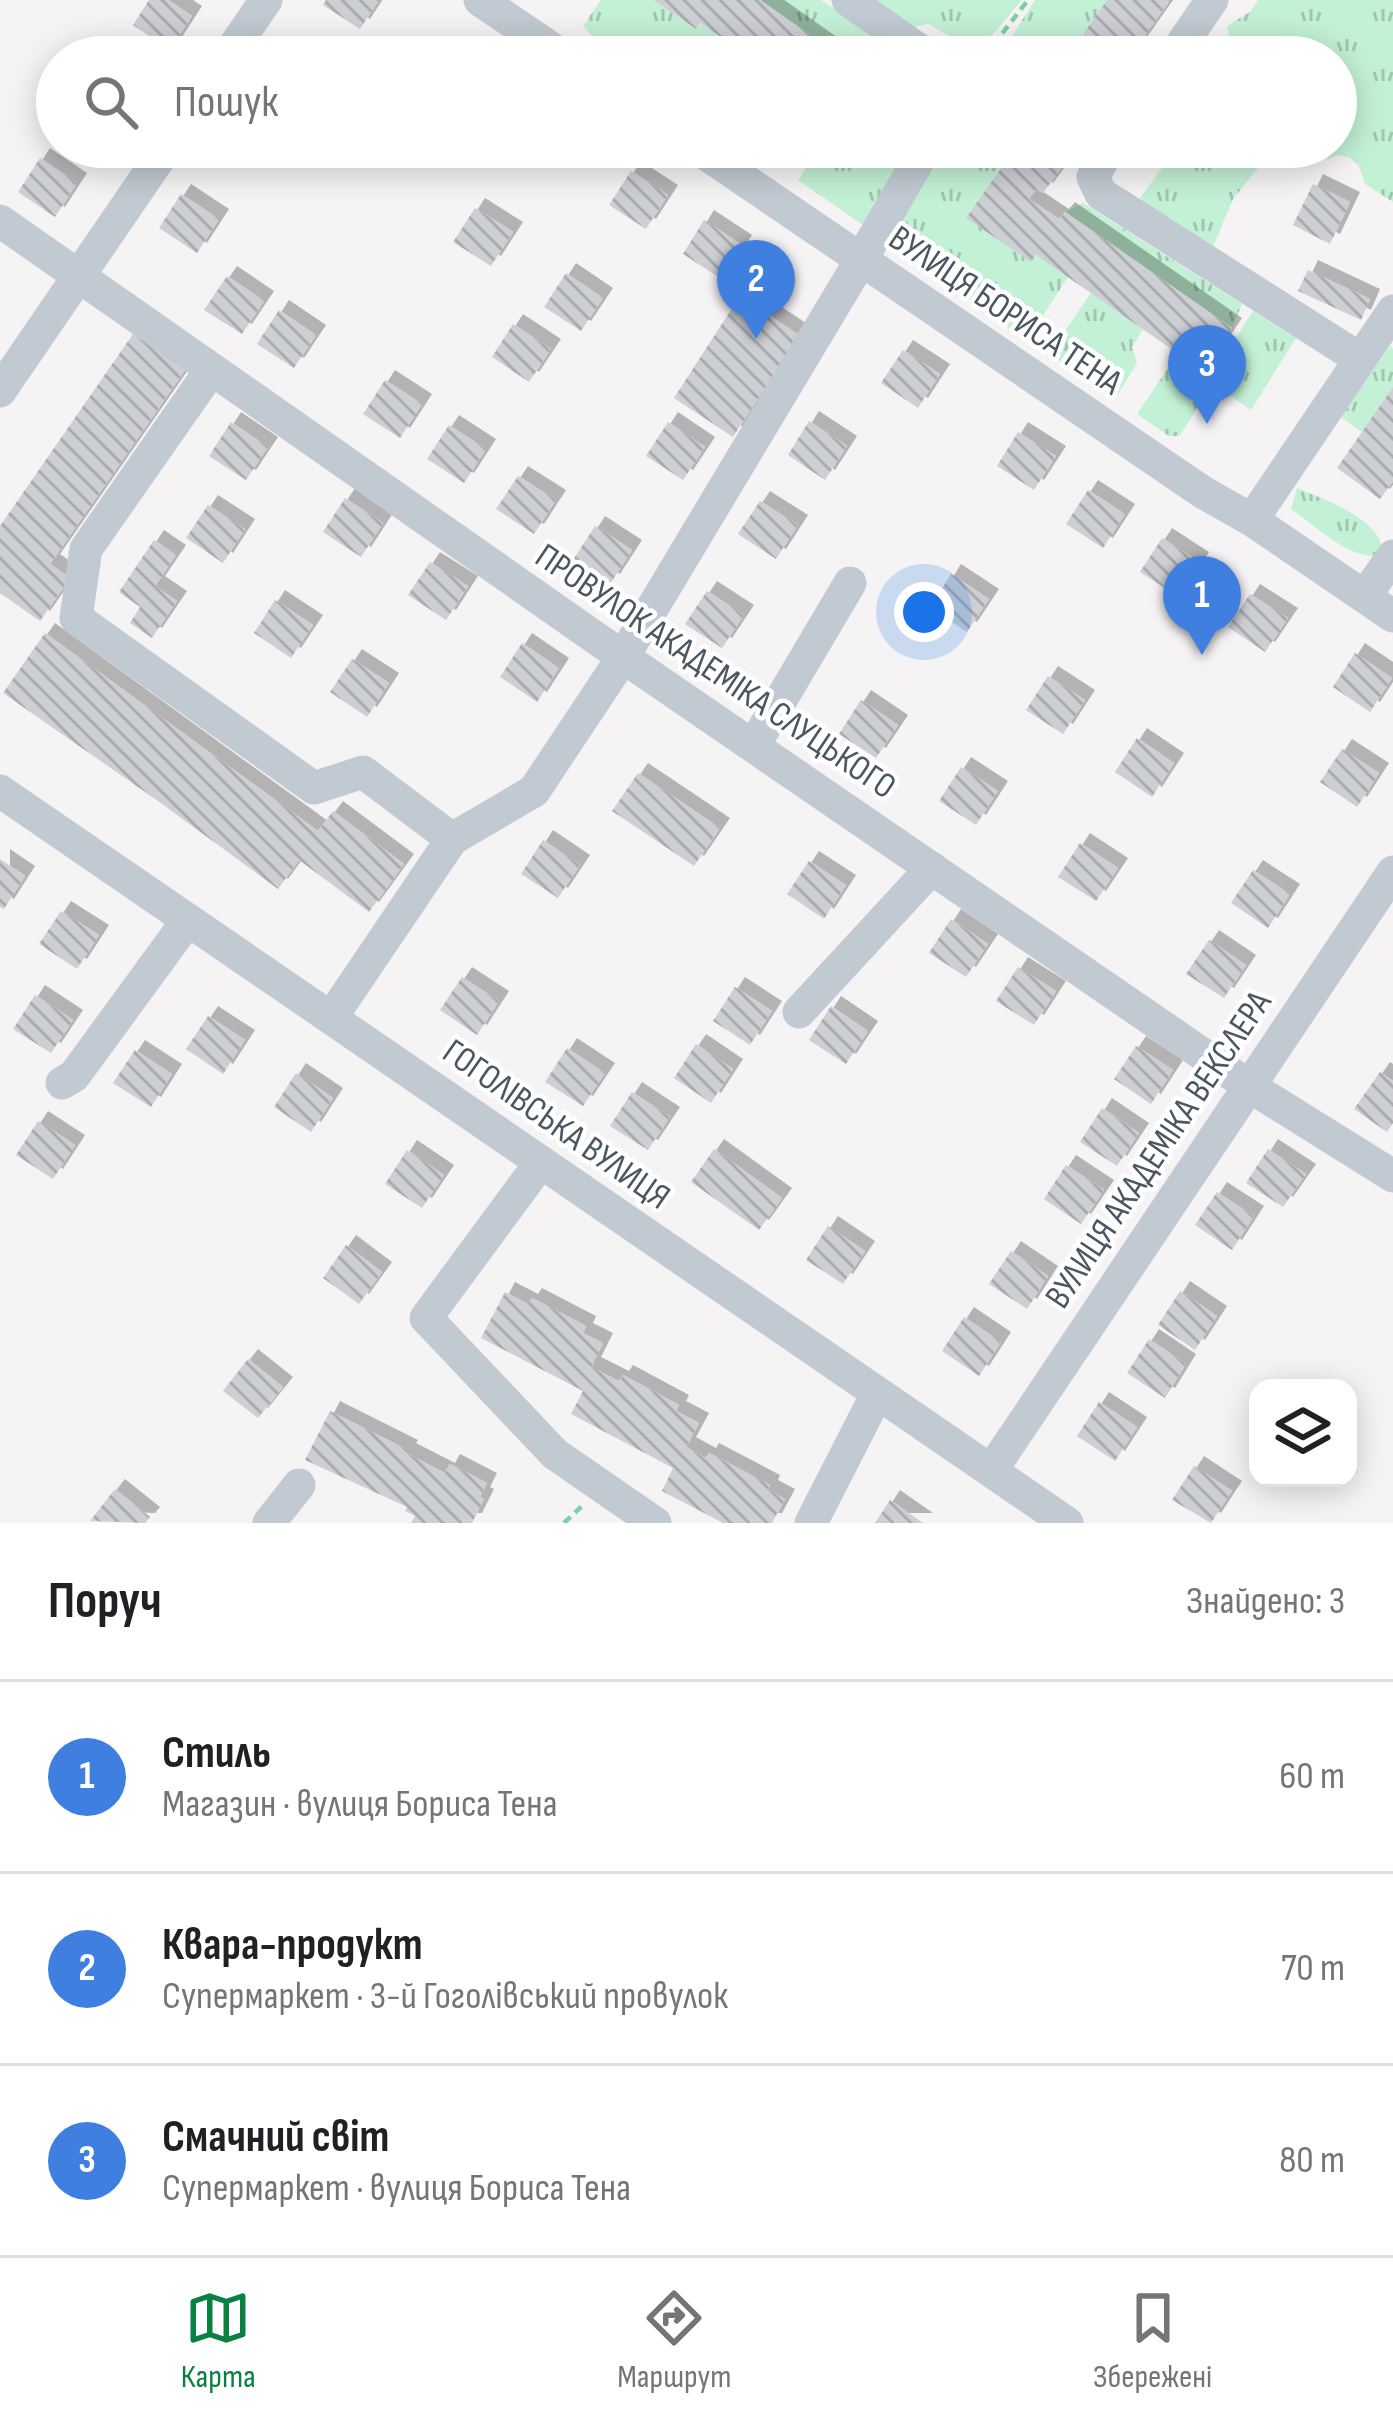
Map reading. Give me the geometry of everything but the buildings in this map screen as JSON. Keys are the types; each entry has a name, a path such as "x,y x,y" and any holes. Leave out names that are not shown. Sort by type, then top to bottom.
{"street":[{"path":"241,36 266,0"},
{"path":"480,0 533,36"},
{"path":"848,0 899,36"},
{"path":"1187,36 1212,0"},
{"path":"0,391 152,168"},
{"name":"ВУЛИЦЯ БОРИСА ТЕНА","path":"727,168 1393,616"},
{"path":"332,1018 452,839 534,791 623,657 914,168"},
{"path":"1096,168 1093,177 1101,194 1360,359"},
{"name":"ПРОВУЛОК АКАДЕМІКА СЛУЦЬКОГО","path":"0,221 1249,1087 1393,1176"},
{"path":"1252,520 1393,311"},
{"path":"211,370 86,549 76,618 314,788 363,772 452,839"},
{"path":"1365,596 1393,556"},
{"path":"754,745 850,583"},
{"name":"ГОГОЛІВСЬКА ВУЛИЦЯ","path":"0,791 1067,1523"},
{"path":"799,1012 932,868"},
{"name":"ВУЛИЦЯ АКАДЕМІКА ВЕКСЛЕРА","path":"991,1471 1393,872"},
{"path":"62,1083 86,1061 188,920"},
{"path":"541,1162 426,1318 555,1454 652,1522"},
{"path":"811,1523 877,1394"},
{"path":"268,1523 299,1485"}],"path":[{"path":"1000,36 1028,0"}],"green space":[{"path":"601,0 653,0 695,29 700,23 719,36 592,36 583,26"},
{"path":"760,0 821,0 876,36 811,36"},
{"path":"863,0 1022,0 990,36 950,36 928,24 905,29"},
{"path":"1035,0 1107,0 1082,36 1012,36"},
{"path":"1258,0 1393,0 1393,202 1365,184 1357,163 1357,36 1229,36 1227,26 1250,12"},
{"path":"806,168 908,168 873,232 798,180"},
{"path":"931,168 1002,168 967,218 1031,262 1036,255 1068,277 1027,340 889,245 889,236"},
{"path":"1162,168 1258,168 1233,199 1210,254 1138,201"},
{"path":"1083,203 1242,304 1232,328 1065,212"},
{"path":"1091,293 1143,329 1132,347 1137,363 1115,399 1049,354"},
{"path":"1253,311 1296,338 1251,410 1214,384 1219,364"},
{"path":"1390,346 1393,387 1362,432 1341,417"},
{"path":"1175,358 1199,374 1203,384 1196,408 1179,436 1169,436 1137,414"},
{"path":"1297,488 1363,520 1379,538 1381,545 1374,556 1341,545 1291,509"}],"place":[{"name":"Квара-продукт","path":"756,339"},
{"name":"Смачний світ","path":"1207,424"},
{"name":"Стиль","path":"1202,655"}]}
